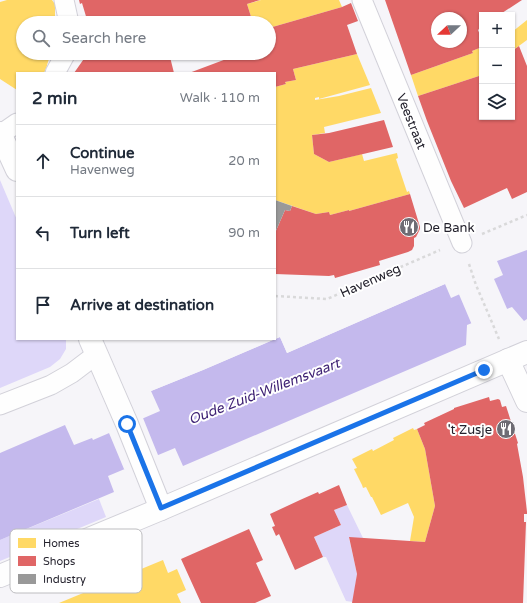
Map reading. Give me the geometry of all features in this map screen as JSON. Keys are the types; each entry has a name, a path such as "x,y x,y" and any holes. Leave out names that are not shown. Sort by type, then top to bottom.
{"street":[{"path":"64,0 67,16"},
{"name":"Veestraat","path":"362,0 462,242"},
{"path":"56,72 62,60"},
{"path":"6,130 16,166"},
{"path":"0,404 51,385 72,373 94,347 161,508"},
{"path":"111,529 517,356 527,401"},
{"path":"0,576 10,572"}],"path":[{"name":"Havenweg","path":"276,296 327,299 442,249 527,216"},
{"path":"476,285 490,318"}],"shaded area":[{"path":"0,180 16,218 16,340 66,340 66,349 60,359 50,367 0,388"},
{"path":"99,499 106,517 77,529 27,529"},
{"path":"347,505 363,538 349,538 357,574 353,602 346,601 326,557 323,557 314,537 341,525 334,510"},
{"path":"10,536 10,557 0,561 0,540"}],"water":[{"name":"Oude Zuid-Willemsvaart","path":"527,250 527,319 524,321 512,307 467,325 466,345 183,466 175,448 108,476 114,492 26,529 10,529 10,536 0,540 0,453 65,425 74,445 92,438 93,440 160,411 151,391 276,340 280,337 287,353 445,284 451,298 503,275 497,261"}],"pier":[{"path":"494,276 508,311 472,325 458,292 487,281"},
{"path":"444,283 445,284 287,353 280,337 276,339 276,337 281,335 288,351"},
{"path":"267,340 273,340 151,391 151,389"},
{"path":"142,417 158,457 126,471 109,431"}],"building: Homes":[{"path":"7,0 52,0 55,4 55,16 16,16 16,60 49,60 44,72 16,72 16,89 0,79 0,2"},
{"path":"261,0 339,0 342,7 276,26 276,16 251,16 247,4"},
{"path":"527,20 527,40 515,49 515,48 515,30"},
{"path":"479,48 479,76 418,96 411,75 473,53 472,51"},
{"path":"357,54 370,85 319,99 319,97 315,98 315,100 371,88 381,113 324,127 325,133 312,135 314,154 329,162 362,154 364,161 397,153 398,158 396,159 407,192 409,191 410,194 330,215 329,212 316,214 276,200 276,87 286,84 285,82 296,80 293,69"},
{"path":"413,428 414,430 417,429 425,449 435,506 425,542 410,541 414,517 408,503 381,515 366,487 363,488 354,469 357,468 352,459 372,449 373,451 394,440 393,438"},
{"path":"163,560 168,573 177,569 186,590 177,594 181,603 59,603 83,593 142,593 142,569"}],"building: Shops":[{"path":"79,0 260,0 247,4 251,16 86,16 82,3 80,4"},
{"path":"385,0 522,0 504,12 479,12 479,48 472,51 473,53 411,75"},
{"path":"351,3 358,21 347,25 357,54 293,69 296,80 285,82 286,84 276,87 276,72 192,72 224,60 276,60 276,26"},
{"path":"519,46 527,66 527,192 512,199 507,188 464,208 451,181 418,96 479,76 479,120 515,120 515,49"},
{"path":"83,60 171,60 174,72 75,72"},
{"path":"384,120 393,147 329,162 314,154 312,135 329,133"},
{"path":"410,194 420,227 416,237 414,238 414,246 412,250 379,261 380,265 335,278 334,275 276,274 276,231 285,210 290,211 292,206 316,214 329,212 330,215"},
{"path":"489,397 490,401 498,399 500,400 502,407 506,406 518,443 527,512 527,514 524,514 524,522 526,522 523,603 352,603 357,574 349,537 425,542 435,506 425,449 417,429 425,425 424,423 454,408"},
{"path":"339,485 347,505 334,510 341,525 314,537 323,557 295,570 279,534 276,536 272,527 275,526 270,514 318,492 319,494"},
{"path":"249,529 263,560 256,563 271,596 255,603 201,603 181,559"}],"building: Industry":[{"path":"276,200 292,206 290,211 285,210 276,231"}],"place":[{"name":"De Bank","path":"409,227"},
{"name":"'t Zusje","path":"506,429"}],"route":[{"path":"127,424 161,508 484,370"}]}
